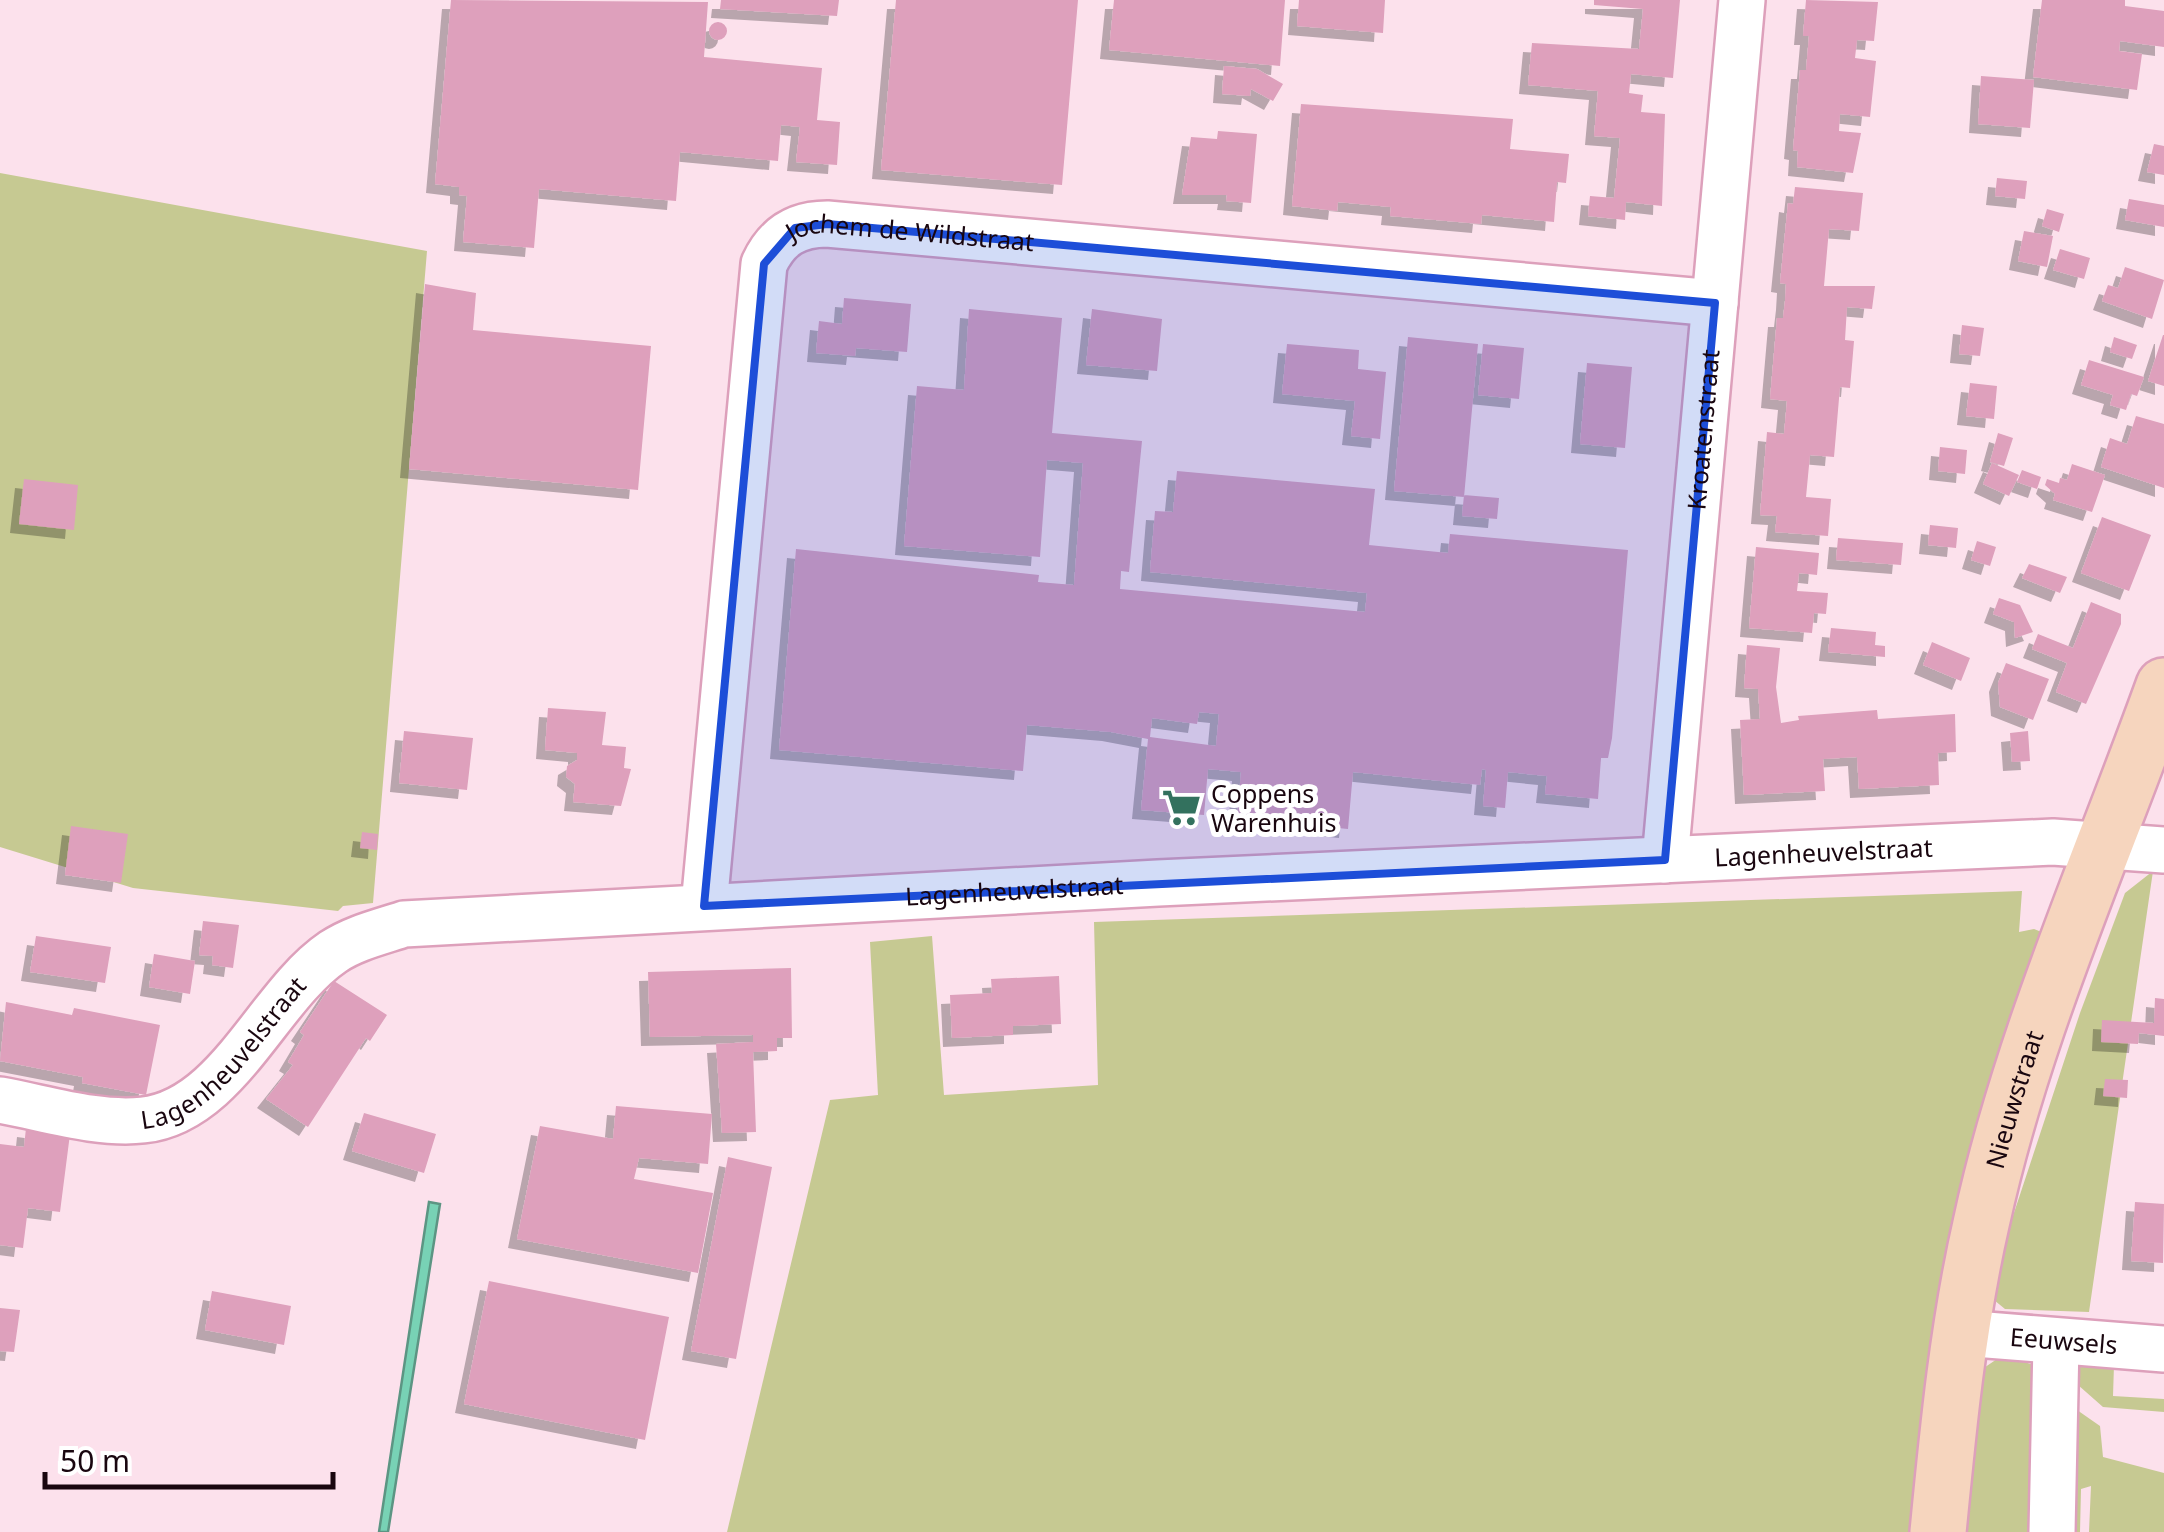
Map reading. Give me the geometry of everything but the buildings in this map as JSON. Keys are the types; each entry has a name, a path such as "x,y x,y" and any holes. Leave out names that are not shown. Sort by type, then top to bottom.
{"street":[{"name":"Kroatenstraat","path":"1665,860 1742,0"},
{"name":"Jochem de Wildstraat","path":"704,906 764,264 771,249 795,228 827,224 1715,303"},
{"name":"Nieuwstraat","path":"1938,1532 1962,1333 1980,1224 2008,1119 2052,980 2108,842 2164,686"},
{"name":"Lagenheuvelstraat","path":"0,1100 111,1120 145,1120 174,1112 203,1094 332,952 404,924 1665,860 2108,842 2164,850"},
{"name":"Eeuwsels","path":"1962,1333 2164,1350"},
{"path":"2052,1532 2056,1343"}],"highlighted area":[{"path":"827,224 1715,303 1665,860 704,906 764,264 795,228"}],"shaded area":[{"path":"0,173 427,251 373,903 343,906 338,911 133,888 0,847"},
{"path":"2153,871 2089,1312 2005,1309 1994,1300 2007,1234 2080,1013 2125,893"},
{"path":"2022,891 2019,932 2034,929 2049,935 1917,1532 727,1532 830,1100 878,1095 870,942 932,936 944,1095 1098,1085 1094,922"},
{"path":"429,1202 440,1204 388,1532 379,1532"},
{"path":"2010,1357 2036,1366 2042,1532 1953,1532 1975,1374 1997,1359"},
{"path":"2080,1365 2114,1365 2113,1396 2164,1399 2164,1412 2103,1407 2069,1377"},
{"path":"2067,1403 2100,1426 2103,1457 2164,1473 2164,1532 2089,1532 2091,1486 2081,1489 2080,1532 2063,1532"}],"place":[{"name":"Coppens Warenhuis","path":"1181,808"}]}
